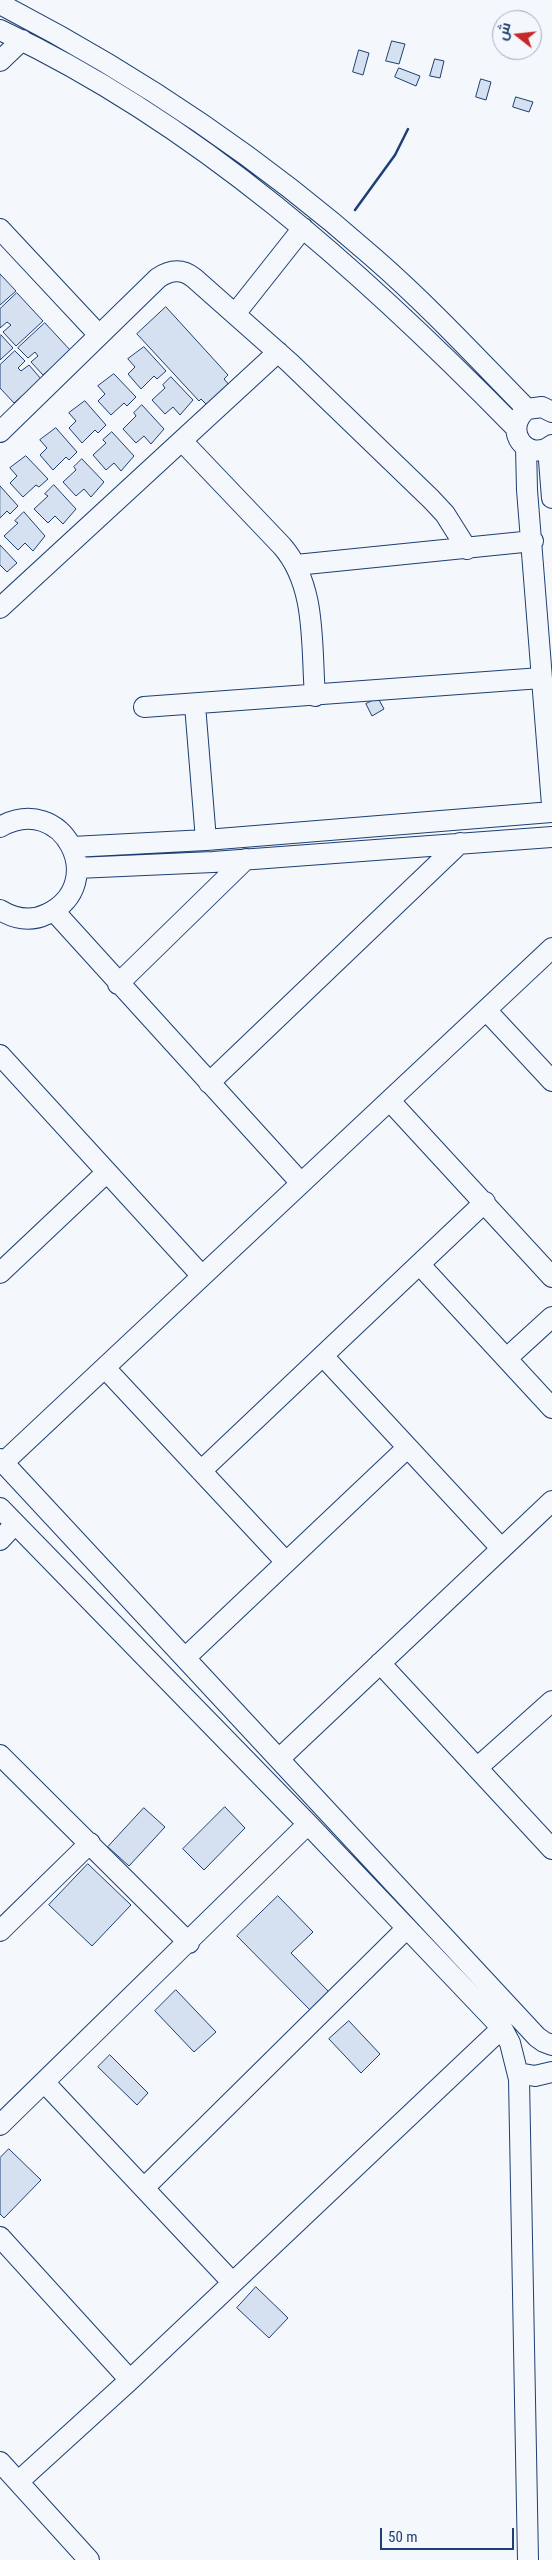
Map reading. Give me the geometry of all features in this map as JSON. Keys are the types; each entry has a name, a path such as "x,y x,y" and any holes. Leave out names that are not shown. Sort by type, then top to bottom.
{"street":[{"path":"0,4 83,49 182,111 262,167 338,227 410,290 527,409"},
{"path":"0,30 82,71 169,129 303,228 367,282 448,358 516,428"},
{"path":"0,61 22,40"},
{"path":"169,129 182,111"},
{"path":"235,314 303,228"},
{"path":"0,229 99,335"},
{"path":"2,426 158,278 173,271 188,274 278,352 431,499 445,514 467,548"},
{"path":"448,358 463,344"},
{"path":"0,608 278,352"},
{"path":"552,412 542,407 527,409 521,414 516,428 517,435 526,447 533,450 550,447 552,498"},
{"path":"182,441 282,546 296,565 307,595 315,696"},
{"path":"526,447 527,490 552,805"},
{"path":"296,565 532,542"},
{"path":"144,707 195,705 541,678"},
{"path":"195,705 206,840"},
{"path":"72,847 206,840 552,812"},
{"path":"0,910 20,918 31,919 54,911 68,897 75,883 77,868 72,847 59,830 50,824 29,819 2,822"},
{"path":"77,868 246,859 552,837"},
{"path":"209,1083 460,843"},
{"path":"118,984 246,859"},
{"path":"54,911 118,984 301,1183"},
{"path":"552,948 105,1368 2,1461 537,2037 552,2045"},
{"path":"486,1010 552,1081"},
{"path":"0,1054 202,1276"},
{"path":"390,1101 552,1276"},
{"path":"4,1262 107,1172"},
{"path":"201,1471 485,1202"},
{"path":"420,1265 552,1408"},
{"path":"507,1358 552,1317"},
{"path":"323,1356 501,1548"},
{"path":"105,1368 286,1562"},
{"path":"185,1658 407,1448"},
{"path":"279,1759 552,1500"},
{"path":"0,1508 308,1824 502,2028 510,2043 518,2073 528,2560"},
{"path":"0,1540 16,1524"},
{"path":"380,1663 552,1849"},
{"path":"477,1768 552,1701"},
{"path":"0,1755 189,1943"},
{"path":"0,2125 189,1943 308,1824"},
{"path":"0,1931 90,1843"},
{"path":"144,2188 406,1929"},
{"path":"19,2481 130,2380 231,2281 502,2028"},
{"path":"518,2073 535,2076 552,2072"},
{"path":"44,2082 231,2281"},
{"path":"0,2237 130,2380"},
{"path":"0,2462 89,2560"}],"building":[{"path":"392,41 405,44 399,64 386,61"},
{"path":"359,50 369,53 363,75 353,72"},
{"path":"435,59 444,61 440,78 430,76"},
{"path":"399,68 420,76 416,86 395,77"},
{"path":"481,79 491,82 486,100 476,97"},
{"path":"516,97 533,102 529,112 513,107"},
{"path":"0,274 16,291 0,305"},
{"path":"17,293 43,321 16,346 3,332 11,325 7,322 0,328 0,309"},
{"path":"166,307 228,375 224,379 230,386 208,406 201,399 199,401 137,334"},
{"path":"45,323 71,351 43,375 31,362 38,356 35,352 28,358 18,348"},
{"path":"0,336 13,348 0,360"},
{"path":"144,347 166,371 157,379 154,376 141,389 128,374 135,367 128,359"},
{"path":"15,351 25,361 18,368 21,371 29,365 41,379 14,403 0,388 0,365"},
{"path":"114,374 136,397 127,406 124,403 111,415 98,401 105,394 98,386"},
{"path":"171,377 193,400 180,415 173,407 165,414 152,400 165,388 163,385"},
{"path":"85,401 106,425 98,433 95,430 82,443 69,428 76,421 69,413"},
{"path":"142,405 164,429 151,444 144,436 136,443 123,429 136,416 134,413"},
{"path":"56,428 77,452 69,460 66,457 53,470 40,455 47,448 40,440"},
{"path":"112,432 134,456 121,471 114,463 106,470 93,455 106,443 103,440"},
{"path":"26,456 48,479 39,487 36,485 23,497 10,483 17,476 10,468"},
{"path":"82,459 104,482 91,497 84,489 76,496 63,482 76,470 74,467"},
{"path":"54,485 76,509 63,524 55,516 48,523 34,509 48,496 45,494"},
{"path":"0,486 18,506 10,514 7,511 0,518"},
{"path":"24,512 45,536 33,551 25,543 18,550 4,536 18,523 15,521"},
{"path":"0,545 17,563 7,572 0,565"},
{"path":"378,698 384,709 372,716 366,704"},
{"path":"225,1807 245,1828 204,1870 183,1849"},
{"path":"144,1808 165,1827 129,1866 108,1847"},
{"path":"88,1864 131,1905 92,1946 49,1905"},
{"path":"278,1896 313,1932 291,1953 329,1992 310,2010 237,1936"},
{"path":"176,1990 216,2032 194,2052 155,2011"},
{"path":"349,2021 380,2054 361,2073 329,2039"},
{"path":"110,2055 148,2093 137,2105 98,2067"},
{"path":"9,2149 41,2180 4,2218 0,2214 0,2158"},
{"path":"256,2287 288,2318 269,2338 237,2308"}],"wall":[{"path":"355,210 395,155 408,129"}]}
